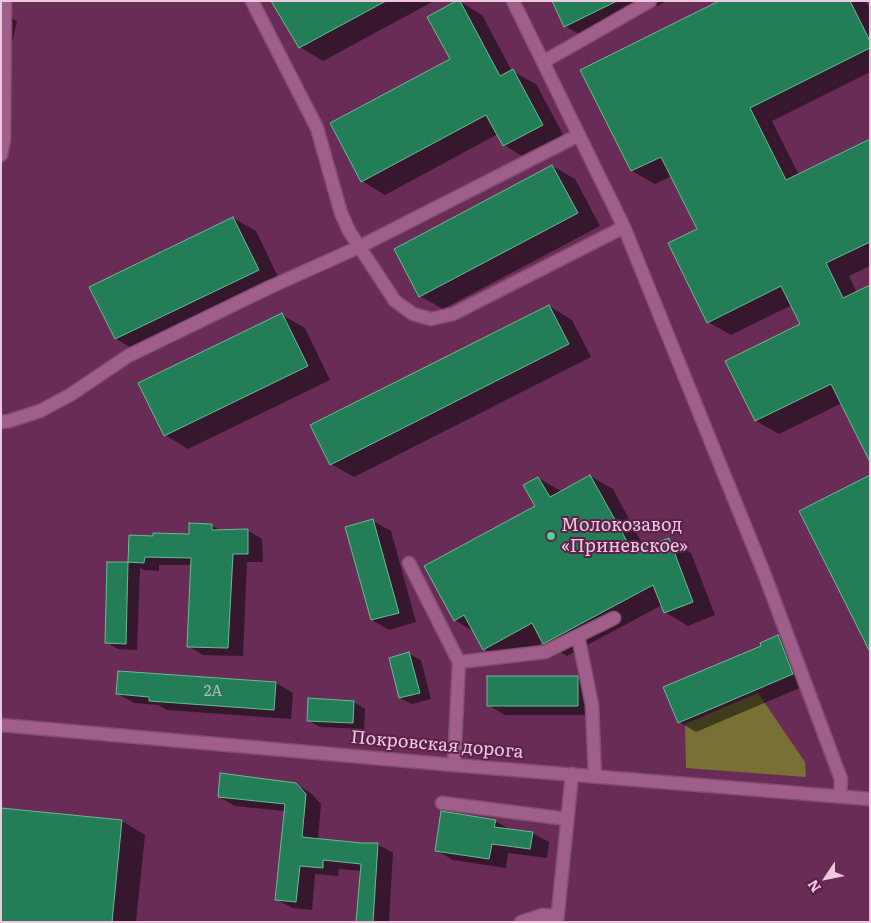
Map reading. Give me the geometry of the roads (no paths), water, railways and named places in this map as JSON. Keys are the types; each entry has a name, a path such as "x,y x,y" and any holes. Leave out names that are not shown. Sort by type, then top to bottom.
{"street":[{"path":"1,155 4,130 5,1"},
{"path":"252,1 317,128 341,213 349,231 395,301 413,314 431,318 453,314 624,227"},
{"path":"513,1 624,227 764,573 841,779 840,796"},
{"path":"543,62 650,1"},
{"path":"1,422 40,411 70,395 128,356 268,288 359,247 579,135"},
{"path":"409,563 459,662 454,764"},
{"path":"459,662 545,652 614,618"},
{"path":"578,636 592,705 595,776"},
{"name":"Покровская дорога","path":"1,725 870,799"},
{"path":"521,922 542,914 557,919 572,774"},
{"path":"442,803 567,819"}],"place":[{"name":"Молокозавод «Приневское»","path":"551,536"}]}
